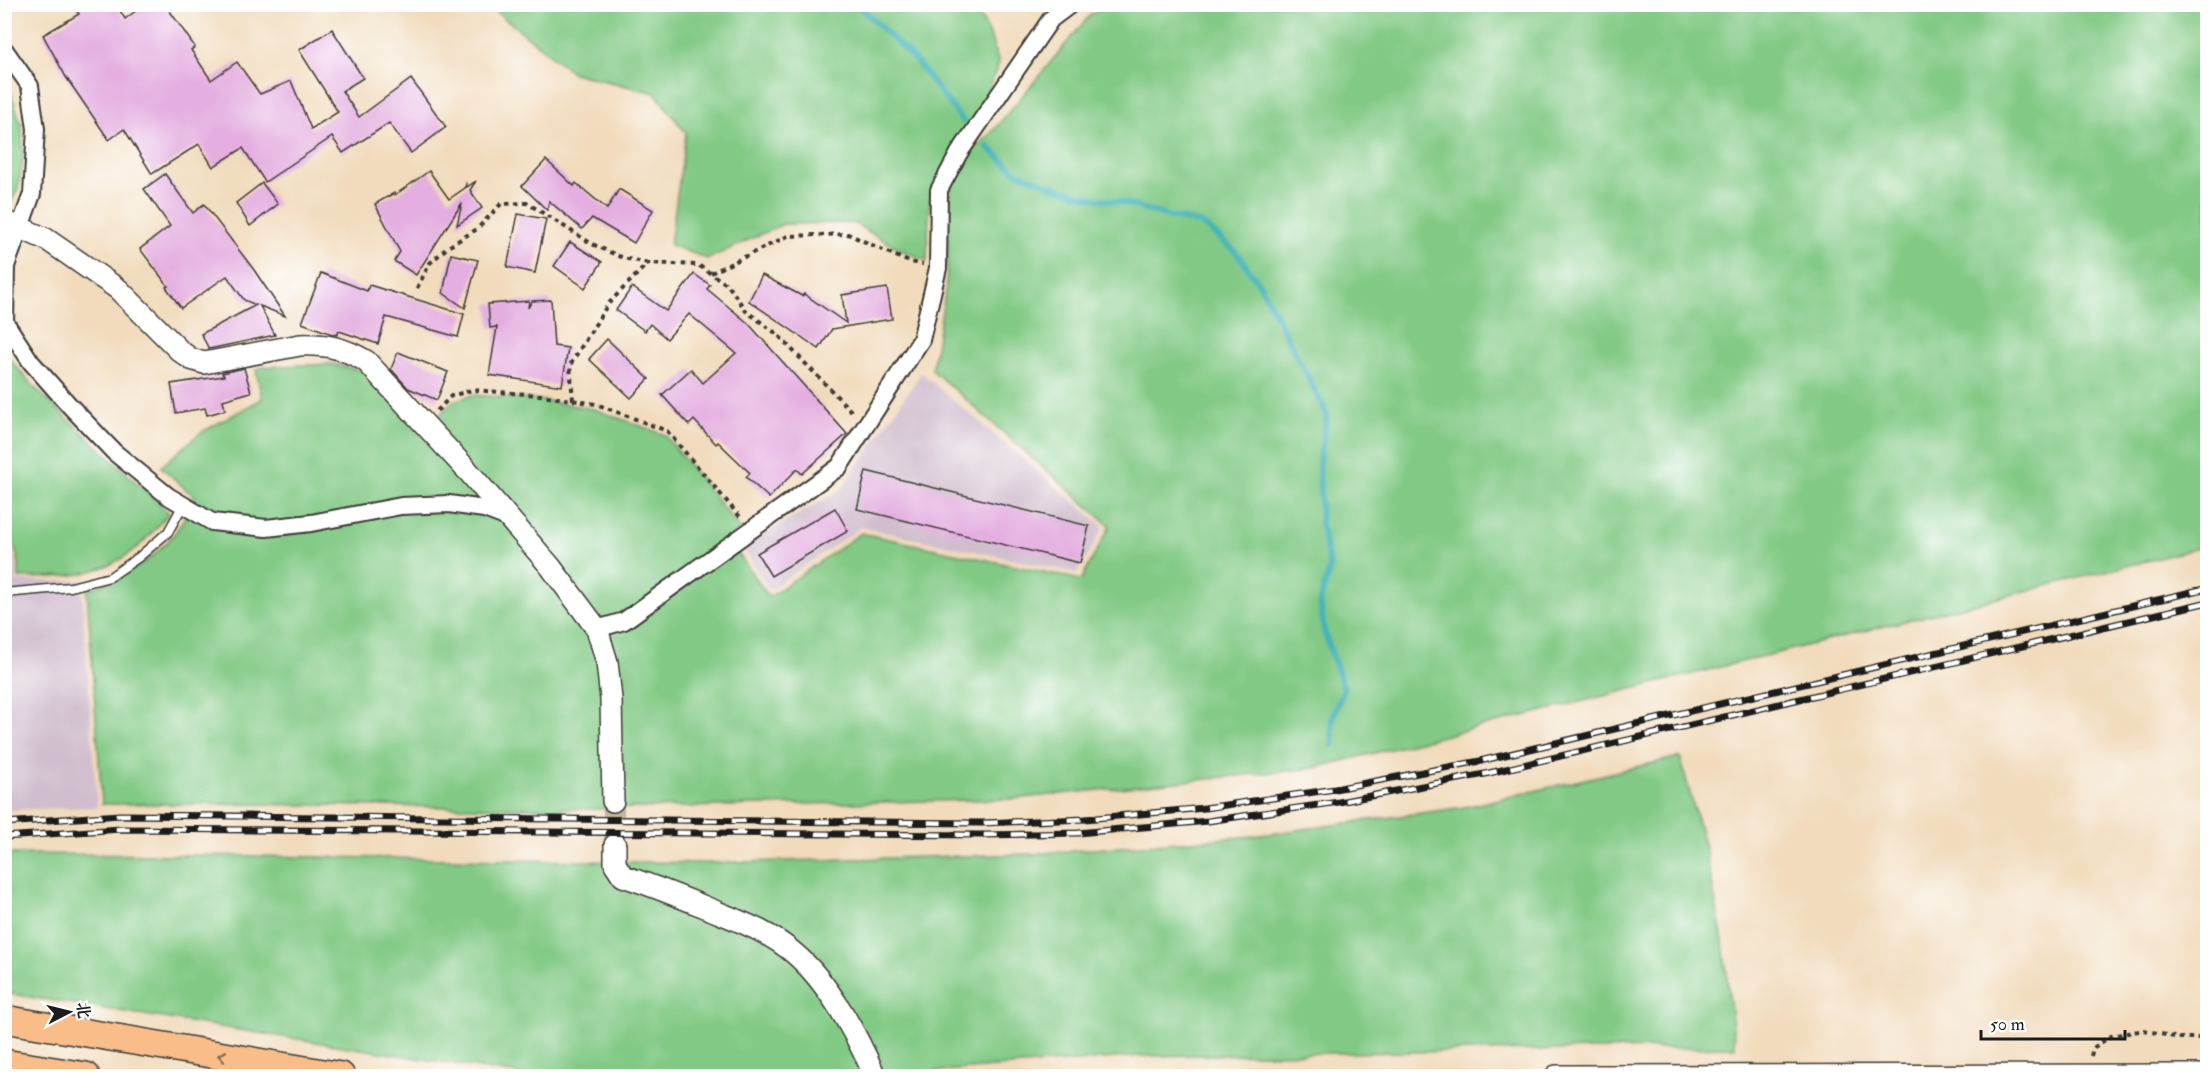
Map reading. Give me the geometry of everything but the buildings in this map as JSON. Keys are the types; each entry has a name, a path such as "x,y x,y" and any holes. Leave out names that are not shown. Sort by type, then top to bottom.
{"main road":[{"path":"4,1019 334,1076"},
{"path":"4,1063 86,1077"}],"street":[{"path":"597,629 624,621 839,467 921,340 938,268 939,190 959,153 1052,19 1071,4"},
{"path":"4,49 30,86 36,129 32,194 11,224 6,266 5,322 30,362 114,452 168,496 212,522 266,528 311,523 401,506 449,504 484,510 509,518"},
{"path":"11,224 46,239 118,290 191,359 204,363 300,345 315,345 349,351 366,362 509,518 550,566 597,629 607,662 611,699 613,801"},
{"path":"615,845 615,864 623,876 757,929 796,955 812,972 846,1018 875,1077"},
{"path":"1556,1077 2208,1075"}],"lane":[{"path":"4,593 71,587 110,577 168,532 183,505"}],"path":[{"path":"417,288 430,263 448,247 477,229 501,204 527,203 592,244 623,258 648,263 698,265 728,285 746,311 784,342 866,426"},
{"path":"710,273 788,237 848,234 909,262 938,268"},
{"path":"573,400 570,365 608,304 648,263"},
{"path":"424,425 451,396 472,390 540,395 596,404 668,431 737,512 750,531"},
{"path":"2086,1075 2093,1048 2111,1036 2144,1030 2178,1038 2208,1038"}],"shaded area":[{"path":"921,373 1104,527 1077,573 861,527 769,590 743,547 842,489"},
{"path":"4,538 10,539 16,563 17,581 81,581 97,807 5,810"}],"green space":[{"path":"488,5 974,5 989,32 999,63 983,104 930,193 927,261 901,250 854,223 783,224 708,259 670,245 686,133 655,93 573,73"},
{"path":"1116,5 2207,5 2207,546 1314,768 1012,799 598,809 102,804 87,590 111,581 145,562 174,534 196,498 161,467 200,433 262,399 256,370 263,367 331,364 365,371 421,435 453,401 473,395 540,400 594,409 665,435 741,530 727,538 769,597 861,533 1081,580 1110,526 932,370 946,287 950,189 969,153 993,131 1091,14"},
{"path":"5,76 22,127 23,160 18,189 5,213"},
{"path":"4,349 8,357 34,387 169,513 134,550 107,566 65,576 19,578 19,563 12,537 5,534"},
{"path":"1680,757 1706,852 1723,941 1735,1047 1141,1056 877,1076 519,1074 5,993 4,854 705,863 1032,854 1253,836 1465,807"}],"waterway":[{"path":"857,4 915,60 963,121"},
{"path":"988,147 1016,172 1058,188 1087,197 1125,203 1171,217 1201,223 1237,253 1260,285 1327,414 1319,463 1321,524 1330,567 1320,601 1324,631 1344,689 1332,718 1333,745"}],"tunnel":[{"path":"613,801 615,845"}],"railway":[{"path":"4,823 120,815 982,823 1085,819 1205,808 1335,789 1480,761 2208,588"},
{"path":"4,837 121,829 985,835 1078,833 1208,821 1339,802 1485,774 2208,602"}]}
